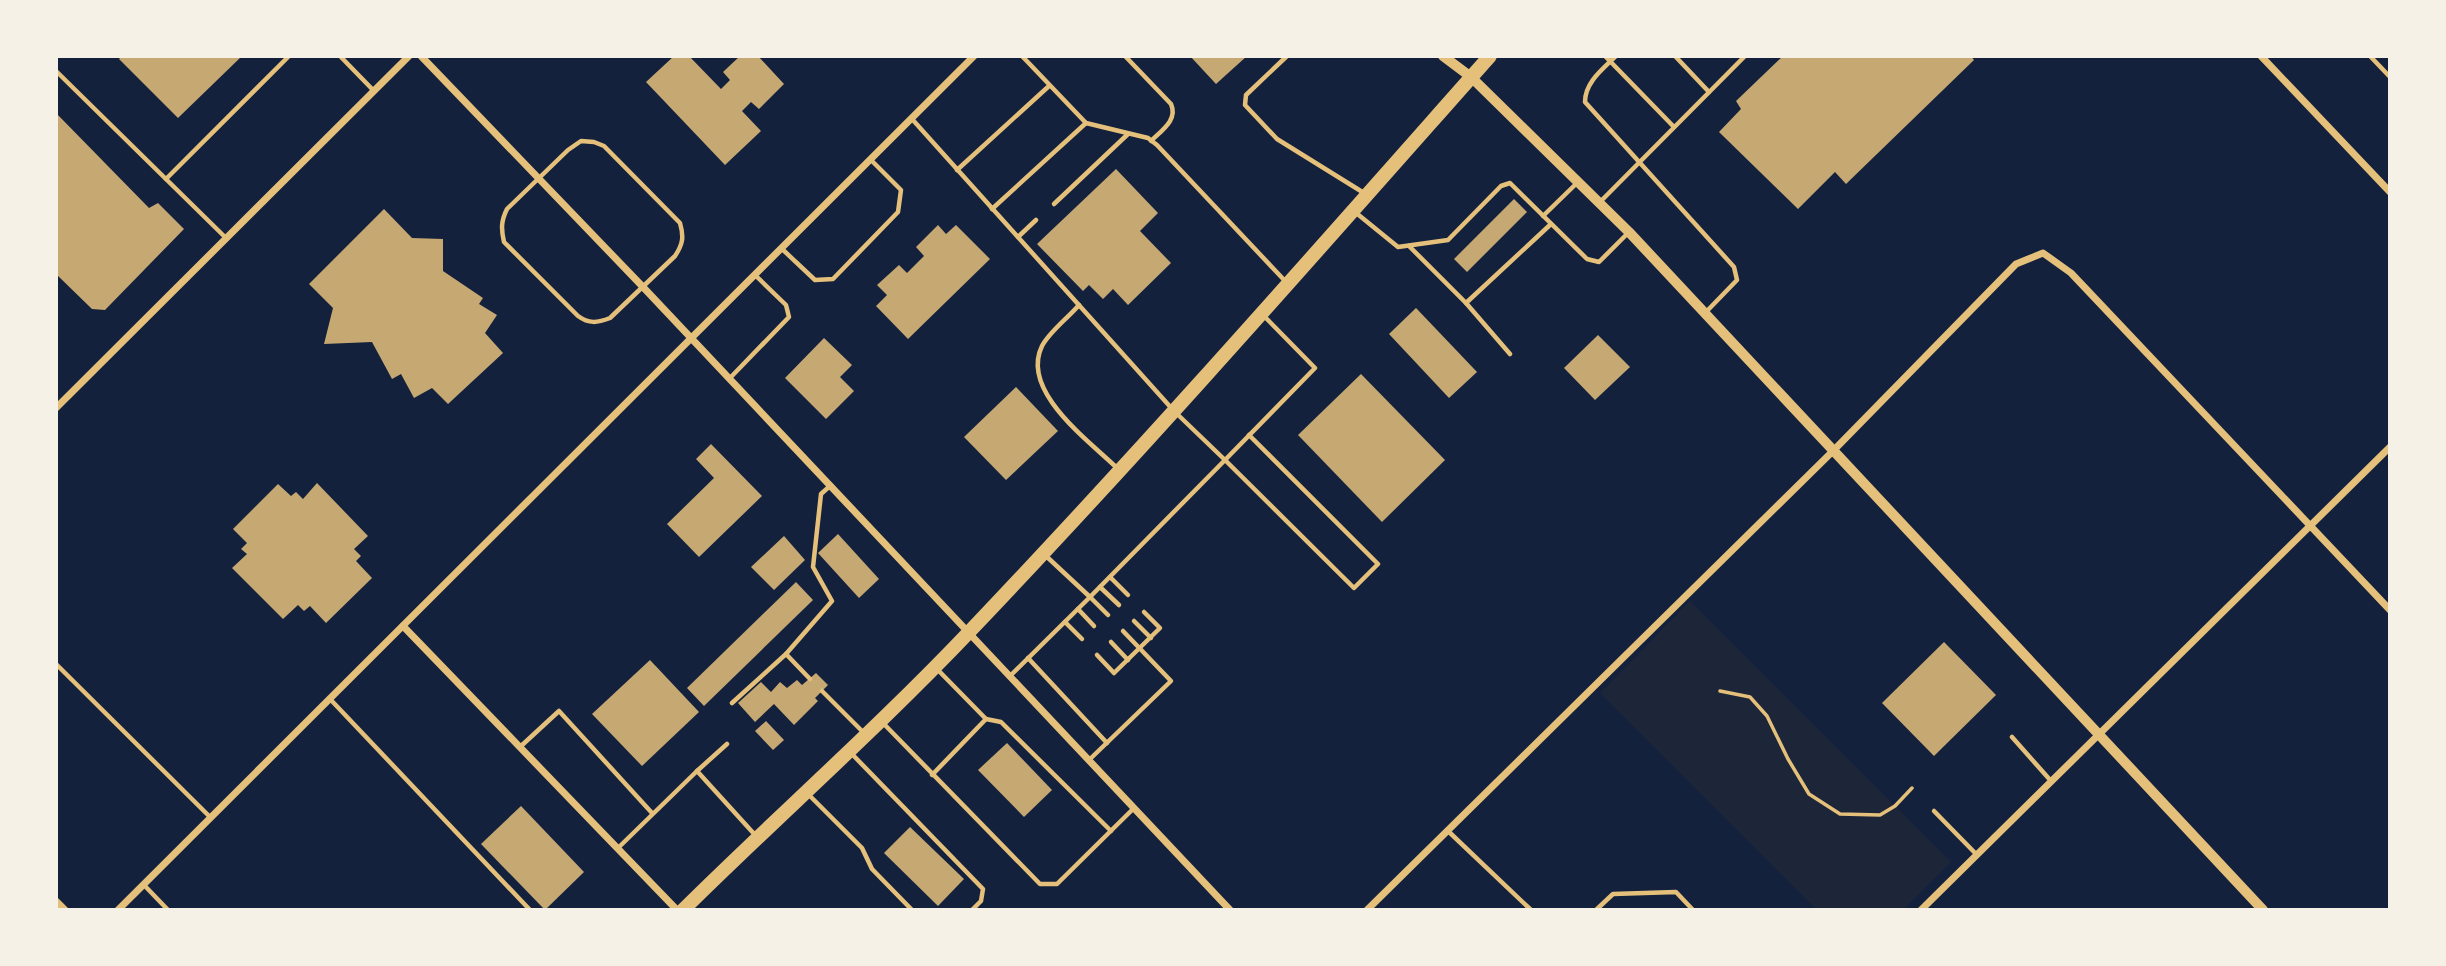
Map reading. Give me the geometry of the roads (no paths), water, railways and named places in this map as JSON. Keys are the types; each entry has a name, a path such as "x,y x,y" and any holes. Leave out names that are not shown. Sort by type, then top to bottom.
{"main road":[{"path":"683,910 970,632 1120,471 1490,56"}],"street":[{"path":"56,408 409,56"},
{"path":"422,56 730,378 970,632 1133,810 1230,910"},
{"path":"118,910 974,56"},
{"path":"1443,56 1471,77 1629,232 2263,910"},
{"path":"2261,56 2390,192"},
{"path":"1367,910 1833,452 2016,264 2043,253 2071,273 2390,610"},
{"path":"1921,910 2390,447"},
{"path":"403,626 677,910"},
{"path":"56,901 65,910"}],"lane":[{"path":"166,180 289,56"},
{"path":"340,56 374,91"},
{"path":"1022,56 1086,123 1151,141 1287,283"},
{"path":"1125,56 1171,104 1174,111 1171,120 1151,141"},
{"path":"1287,56 1246,95 1245,105 1277,139 1368,195"},
{"path":"1605,56 1674,127"},
{"path":"1616,56 1590,83 1585,92 1585,102 1734,267 1737,280 1704,314"},
{"path":"1675,56 1709,92"},
{"path":"2370,56 2390,77"},
{"path":"1599,203 1742,57"},
{"path":"56,71 227,239"},
{"path":"957,170 1049,86"},
{"path":"911,119 1174,411 1354,588 1378,564 1249,435"},
{"path":"992,209 1086,123"},
{"path":"1054,204 1129,134"},
{"path":"581,141 604,146 680,223 682,244 674,256 643,287 610,318 588,323 504,242 502,219 507,209 568,150 581,141"},
{"path":"781,248 815,280 833,279 898,212 901,190 870,159"},
{"path":"1543,216 1579,182"},
{"path":"1353,211 1398,247 1448,240 1501,186 1510,183 1587,259 1599,261 1629,232"},
{"path":"1018,237 1036,220"},
{"path":"1466,303 1551,224"},
{"path":"1408,246 1466,303 1510,354"},
{"path":"730,378 789,317 786,305 755,275"},
{"path":"1079,305 1043,345 1037,363 1041,387 1061,414 1120,471"},
{"path":"1010,676 1315,368 1261,313"},
{"path":"732,703 786,653 832,601 813,567 821,494 831,485"},
{"path":"1043,553 1108,615"},
{"path":"1110,577 1128,595"},
{"path":"1100,587 1119,605"},
{"path":"1078,609 1094,626"},
{"path":"1097,655 1114,673 1160,628 1144,612"},
{"path":"1134,621 1151,638"},
{"path":"1065,622 1082,639"},
{"path":"1088,761 1171,681 1123,631"},
{"path":"1111,642 1128,660"},
{"path":"786,653 810,679"},
{"path":"1028,659 1107,743"},
{"path":"56,664 211,817"},
{"path":"935,667 986,719 1002,722 1111,831"},
{"path":"822,691 865,735"},
{"path":"330,699 530,910"},
{"path":"520,747 559,712 652,813"},
{"path":"932,775 986,719"},
{"path":"880,720 1040,884 1057,884 1133,810"},
{"path":"2012,737 2051,781"},
{"path":"617,848 727,744"},
{"path":"849,751 983,889 981,901 972,910"},
{"path":"697,771 757,837"},
{"path":"806,792 862,848 872,869 912,910"},
{"path":"1934,811 1977,855"},
{"path":"1447,831 1531,910"},
{"path":"144,885 168,910"},
{"path":"1596,910 1613,894 1675,892 1693,910"}]}
